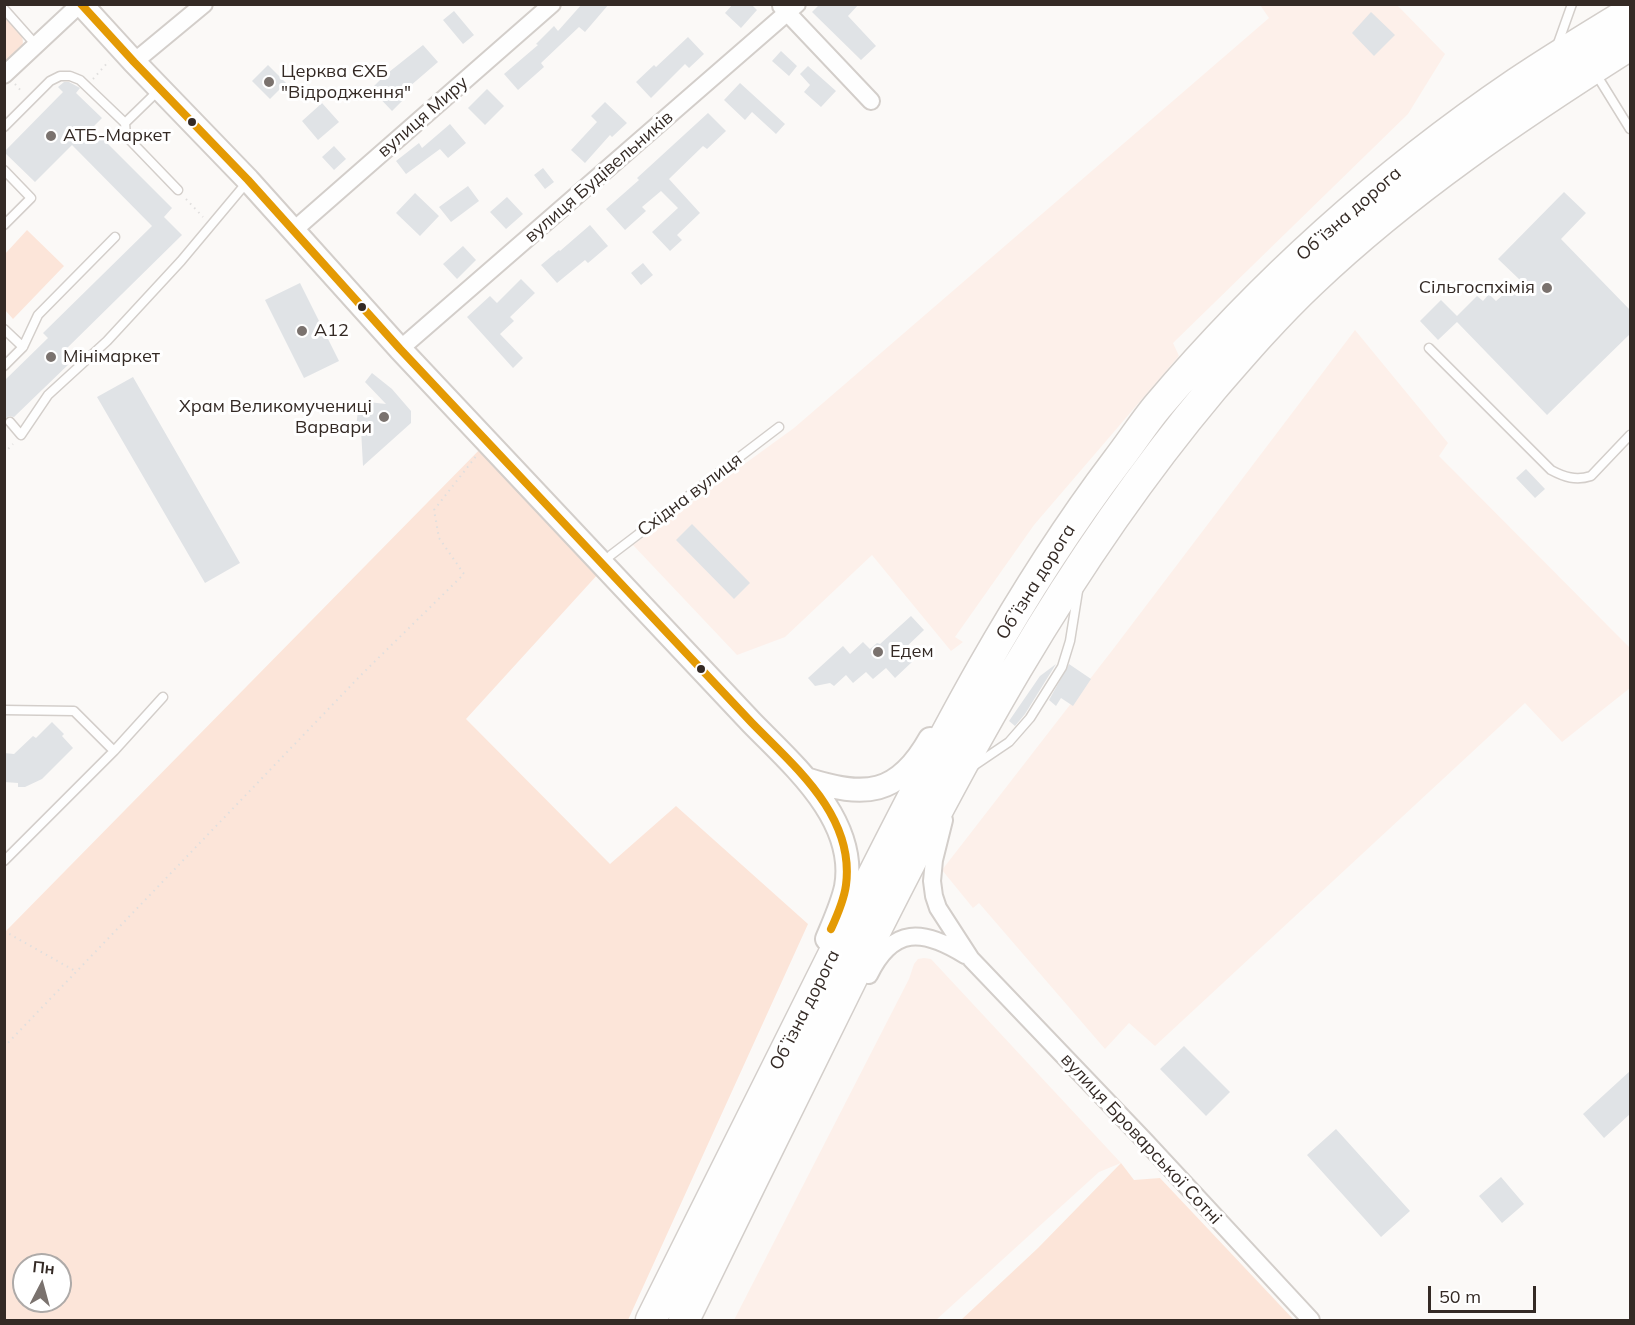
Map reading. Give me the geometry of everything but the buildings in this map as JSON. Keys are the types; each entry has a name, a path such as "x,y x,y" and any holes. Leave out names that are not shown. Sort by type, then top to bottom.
{"highway":[{"name":"Обʼїзна дорога","path":"684,1320 723,1207 926,770 1022,601 1084,505 1154,410 1222,334 1288,267 1357,204 1438,141 1552,60 1630,12"},
{"name":"Обʼїзна дорога","path":"651,1320 723,1207 980,732 1060,595 1152,463 1244,352 1293,301 1372,226 1528,110 1630,45"}],"street":[{"path":"10,80 36,45 81,4 248,180 400,349 806,779 827,808 838,827 843,843 846,886 723,1207"},
{"path":"134,62 204,4"},
{"name":"вулиця Миру","path":"294,230 552,4"},
{"path":"788,7 871,101"},
{"name":"вулиця Будівельників","path":"400,349 788,7"},
{"path":"806,779 846,790 868,789 888,784 906,773 924,749 1009,603 1084,505"},
{"name":"вулиця Броварської Сотні","path":"980,732 968,771 942,825 932,881 938,908 971,959 1145,1141 1311,1320"},
{"name":"вулиця Броварської Сотні","path":"723,1207 789,1134 875,962 886,949 899,940 915,936 946,943 971,959"}],"lane":[{"path":"1552,60 1572,4"},
{"path":"4,9 36,45"},
{"path":"1592,69 1630,129"},
{"path":"4,127 50,81 60,76 70,76 80,80 125,123 126,136 178,190"},
{"path":"125,123 160,88"},
{"path":"4,170 31,198 4,225"},
{"path":"10,422 21,435 48,395 107,341 181,261 248,180"},
{"path":"4,366 23,347 38,315 115,237"},
{"path":"4,330 23,347"},
{"path":"1429,348 1551,470 1560,475 1583,479 1591,476 1630,435"},
{"name":"Східна вулиця","path":"603,564 611,555 779,427"},
{"path":"1148,487 1178,430"},
{"path":"933,820 968,771 1009,742 1029,718 1062,667 1070,641 1078,591 1084,582"},
{"path":"4,861 114,751 163,697"},
{"path":"4,710 74,711 114,751"}],"path":[{"path":"10,80 24,93"},
{"path":"178,190 211,225"},
{"path":"4,1047 362,674 464,574 439,538 434,510 488,441"},
{"path":"4,931 77,972"}],"shaded area":[{"path":"1260,5 1397,5 1445,54 1408,114 1173,343 1179,356 1034,525 955,637 963,642 951,651 872,555 785,637 737,655 633,545 794,428 1269,18"},
{"path":"4,17 20,32 23,45 19,55 4,71"},
{"path":"27,230 64,266 13,319 5,310 5,254"},
{"path":"1355,330 1448,443 1439,456 1630,648 1630,688 1562,742 1525,703 1155,1046 1129,1023 1105,1049 979,903 973,908 942,870"},
{"path":"488,441 599,573 466,719 610,864 676,806 808,924 628,1320 5,1320 5,932"},
{"path":"918,959 931,959 1121,1163 1099,1172 936,1320 734,1320 909,979 914,964"},
{"path":"1121,1163 1134,1180 1160,1178 1294,1320 961,1320 1038,1248"}],"transit line":[{"path":"81,4 248,180 400,349 803,775 832,815 841,837 846,860 845,891 831,929"}],"place":[{"name":"Церква ЄХБ \"Відродження\"","path":"269,82"},
{"name":"АТБ-Маркет","path":"51,136"},
{"name":"Сільгоспхімія","path":"1547,288"},
{"name":"А12","path":"302,331"},
{"name":"Мінімаркет","path":"51,357"},
{"name":"Храм Великомучениці Варвари","path":"384,417"},
{"name":"Едем","path":"878,652"}]}
